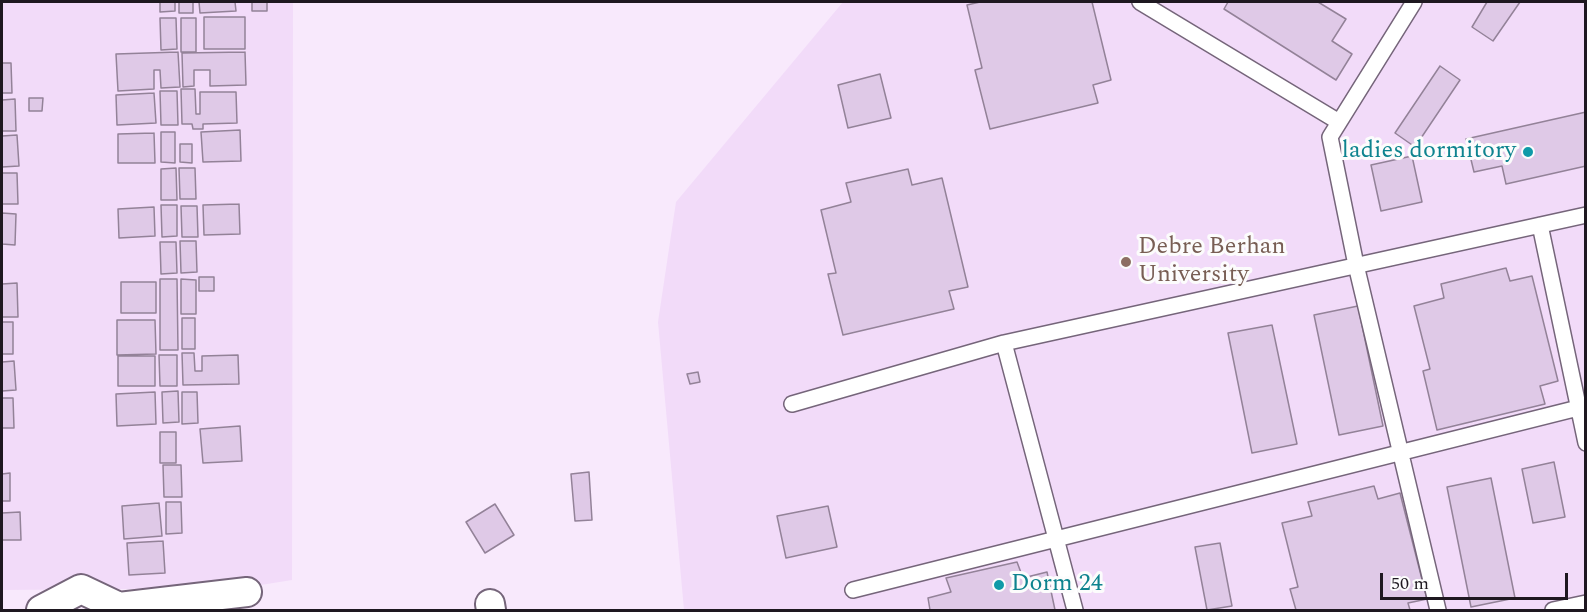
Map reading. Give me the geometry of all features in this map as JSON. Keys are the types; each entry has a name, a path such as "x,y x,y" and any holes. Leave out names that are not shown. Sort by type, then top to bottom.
{"street":[{"path":"41,610 81,589 119,607 247,592"}],"lane":[{"path":"1140,2 1340,122"},
{"path":"1414,2 1330,137 1356,265 1438,610"},
{"path":"792,404 1004,343 1586,215"},
{"path":"1539,225 1582,407 1586,443"},
{"path":"1004,343 1075,610"},
{"path":"854,590 1582,407"},
{"path":"1553,610 1586,603"}],"shaded area":[{"path":"2,2 293,2 292,580 242,588 2,590"},
{"name":"Debre Berhan University","path":"843,2 1585,2 1585,610 684,610 658,322 676,202"}],"building":[{"path":"160,2 175,2 175,11 160,12"},
{"path":"179,2 193,2 193,13 179,13"},
{"path":"199,2 235,2 236,11 200,13"},
{"path":"252,2 267,2 267,11 252,11"},
{"path":"980,2 1092,2 1111,80 1093,85 1098,103 990,129 975,70 982,68 967,5"},
{"path":"1228,2 1318,2 1346,19 1332,41 1352,54 1336,80 1224,9"},
{"path":"1487,2 1520,2 1493,41 1472,27"},
{"path":"204,17 245,17 245,49 204,49"},
{"path":"160,18 176,18 177,49 161,50"},
{"path":"181,18 196,18 196,52 181,52"},
{"path":"178,52 180,87 161,88 160,70 154,70 154,89 118,91 116,54"},
{"path":"245,52 246,85 210,86 210,70 194,70 194,86 183,87 182,53"},
{"path":"2,63 11,63 12,93 2,93"},
{"path":"1440,66 1460,80 1415,147 1395,133"},
{"path":"880,74 891,118 848,128 838,85"},
{"path":"181,89 195,89 196,114 200,114 200,92 236,92 237,123 203,124 203,129 193,129 192,124 182,124"},
{"path":"160,91 177,91 178,125 161,125"},
{"path":"154,93 156,123 117,125 116,95"},
{"path":"29,98 43,98 42,111 29,111"},
{"path":"15,99 16,131 2,131 2,100"},
{"name":"ladies dormitory","path":"1586,112 1586,166 1506,184 1502,166 1474,172 1466,139"},
{"path":"240,130 241,161 203,162 201,132"},
{"path":"161,132 175,132 175,163 161,162"},
{"path":"154,133 155,163 118,163 118,134"},
{"path":"17,135 19,166 2,167 2,136"},
{"path":"180,144 192,144 192,163 180,162"},
{"path":"1412,156 1422,202 1381,211 1371,165"},
{"path":"176,168 177,200 161,200 161,169"},
{"path":"179,168 195,168 196,199 180,199"},
{"path":"908,169 912,185 942,178 968,287 949,291 954,309 843,335 828,274 836,273 821,210 851,202 846,183"},
{"path":"2,173 17,173 18,204 2,204"},
{"path":"239,204 240,234 204,235 203,205"},
{"path":"161,205 177,205 177,236 162,237"},
{"path":"181,206 197,206 198,237 182,237"},
{"path":"154,207 155,236 119,238 118,209"},
{"path":"2,213 16,214 15,245 2,244"},
{"path":"180,241 196,241 197,272 181,273"},
{"path":"160,242 176,242 177,273 161,274"},
{"path":"1506,268 1510,281 1532,276 1558,381 1540,386 1545,404 1437,430 1423,371 1430,369 1414,306 1444,298 1441,284"},
{"path":"199,277 214,277 214,291 199,291"},
{"path":"160,279 177,279 178,350 160,350"},
{"path":"181,279 196,280 196,314 181,314"},
{"path":"121,282 156,282 156,313 121,313"},
{"path":"17,283 18,317 2,317 2,284"},
{"path":"1358,306 1383,426 1339,435 1314,315"},
{"path":"182,318 195,318 195,349 182,349"},
{"path":"117,320 155,320 156,354 117,355"},
{"path":"2,322 13,322 13,354 2,354"},
{"path":"1272,325 1297,444 1252,453 1228,333"},
{"path":"182,353 194,353 195,371 202,371 202,356 238,355 239,384 183,385"},
{"path":"159,355 177,355 177,386 160,386"},
{"path":"118,356 155,356 155,386 118,386"},
{"path":"14,361 16,390 2,391 2,362"},
{"path":"698,372 700,382 690,384 687,374"},
{"path":"178,391 179,422 163,423 162,392"},
{"path":"155,392 156,424 117,426 116,394"},
{"path":"182,392 197,392 198,423 182,424"},
{"path":"2,398 13,398 14,428 2,428"},
{"path":"240,426 242,461 203,463 200,429"},
{"path":"160,432 176,432 176,463 160,463"},
{"path":"1554,462 1565,517 1533,523 1522,469"},
{"path":"163,465 181,465 182,497 164,497"},
{"path":"589,472 592,520 575,521 571,474"},
{"path":"10,473 10,501 2,501 2,474"},
{"path":"1491,478 1515,598 1471,607 1447,487"},
{"path":"1374,486 1378,499 1400,493 1427,599 1408,603 1410,610 1296,610 1290,589 1298,587 1282,523 1312,516 1308,502"},
{"path":"166,502 181,502 182,533 166,534"},
{"path":"159,503 162,536 124,539 122,506"},
{"path":"495,504 514,535 485,553 466,522"},
{"path":"828,506 837,547 786,558 777,516"},
{"path":"20,512 21,540 2,540 2,513"},
{"path":"163,541 165,573 129,575 127,543"},
{"path":"1220,543 1232,606 1207,610 1195,547"},
{"name":"Dorm 24","path":"1017,562 1023,578 1047,572 1055,610 930,610 928,598 951,592 946,578"}],"place":[{"name":"ladies dormitory","path":"1528,152"},
{"name":"Debre Berhan University","path":"1126,262"},
{"name":"Dorm 24","path":"999,585"}]}
